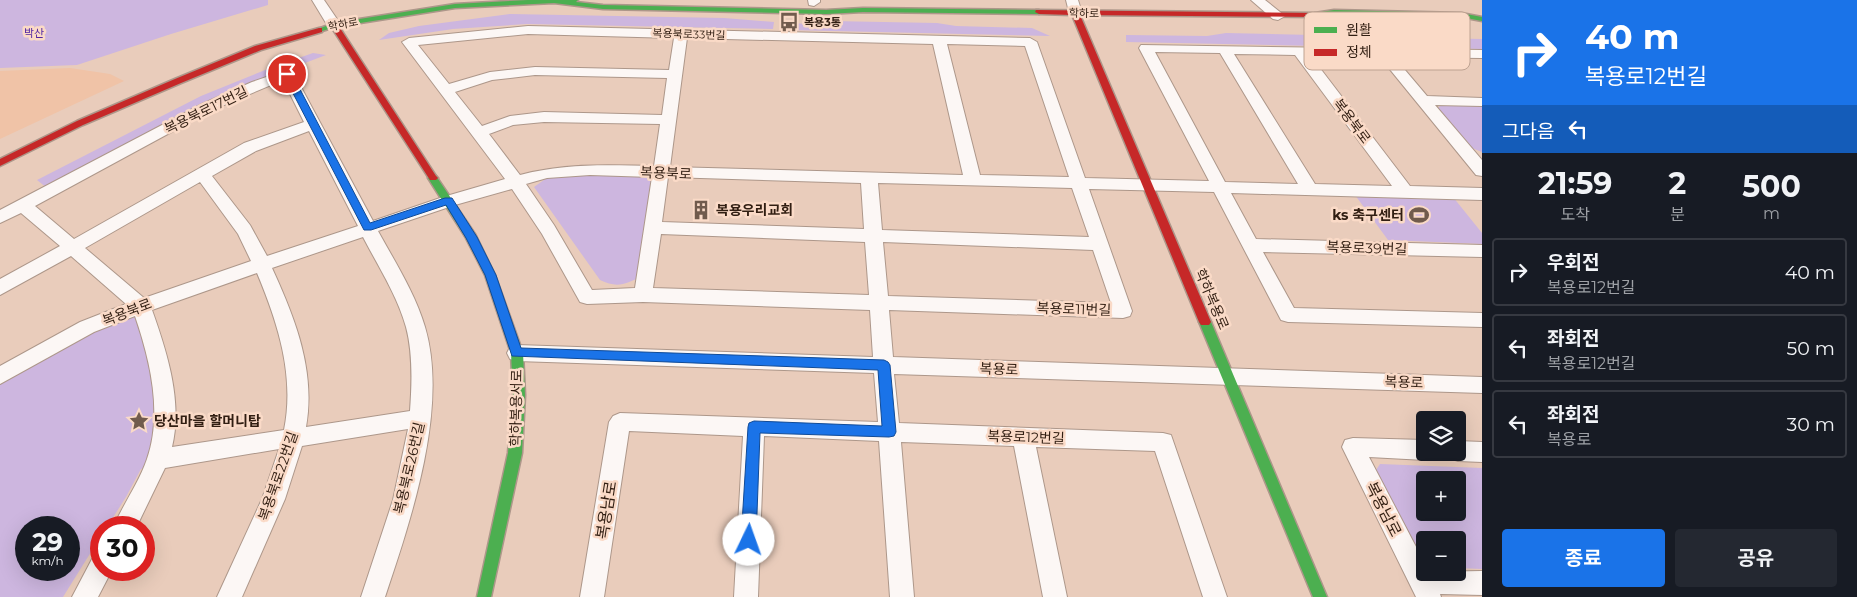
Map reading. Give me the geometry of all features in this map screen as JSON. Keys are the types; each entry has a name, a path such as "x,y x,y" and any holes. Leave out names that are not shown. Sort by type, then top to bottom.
{"street":[{"name":"학하복용서로","path":"318,0 471,237 490,275 516,353 519,395 515,453 494,559 484,597"},
{"name":"학하로","path":"557,2 574,0"},
{"name":"학하로","path":"733,0 827,2 863,10"},
{"path":"1072,0 1075,13"},
{"path":"1257,0 1278,16"},
{"name":"학하로","path":"0,163 80,123 258,48 334,26 454,6 523,1 557,2 603,8 1304,16"},
{"name":"학하복용로","path":"1075,13 1320,597"},
{"name":"복용북로33번길","path":"643,295 587,297 567,256 534,204 409,42 528,30 1030,42 1079,184"},
{"path":"643,295 681,34"},
{"path":"939,41 973,181"},
{"path":"1304,50 1146,48 1288,315 1482,320"},
{"path":"1224,50 1310,189"},
{"name":"복용북로","path":"1298,50 1304,58"},
{"name":"복용북로","path":"1313,70 1405,192"},
{"path":"1398,70 1476,157 1482,171"},
{"path":"445,90 490,76 536,71 675,74"},
{"name":"복용북로17번길","path":"0,217 208,107 287,74 313,124"},
{"name":"학하로","path":"102,126 142,98"},
{"path":"1423,100 1482,102"},
{"path":"478,133 510,121 544,117 668,120"},
{"path":"0,288 250,147 313,124 367,228"},
{"name":"복용북로","path":"0,376 87,327 140,306 449,201 547,173 573,171 1482,194"},
{"path":"202,174 248,237 261,264"},
{"path":"869,178 902,597"},
{"path":"653,228 1100,244 1079,184"},
{"path":"23,205 140,306 157,351 164,400 164,435 158,459 130,516"},
{"name":"복용북로26번길","path":"367,228 406,301 416,332 422,381 420,418 411,467 389,550 373,597"},
{"name":"복용로11번길","path":"643,295 1123,311 1100,244"},
{"name":"복용로39번길","path":"1251,245 1482,251"},
{"name":"복용북로22번길","path":"229,597 278,483 294,438 298,392 295,355 286,321 261,264"},
{"name":"복용로","path":"516,353 1482,385"},
{"path":"158,459 420,418"},
{"name":"복용로12번길","path":"620,422 1164,442"},
{"name":"복용남로","path":"592,597 620,422"},
{"path":"746,597 754,427"},
{"path":"1022,436 1056,597"},
{"path":"1164,442 1215,597"},
{"name":"복용남로","path":"1416,450 1353,447 1425,589"},
{"path":"1466,451 1482,452"},
{"path":"84,597 93,581"},
{"path":"1425,589 1482,583"}],"shaded area":[{"path":"70,68 110,74 124,81 0,139 0,71"}],"green space":[{"name":"박산","path":"0,0 268,0 268,5 77,65 0,68"},
{"path":"510,14 724,18 774,22 773,29 527,24 453,29 379,40 389,33 419,26"},
{"path":"830,21 937,23 956,26 1032,28 1050,36 788,30 788,23 812,24"},
{"path":"1226,33 1304,35 1304,46 1126,42 1126,35 1207,36"},
{"path":"1470,39 1482,39 1482,49 1470,49"},
{"path":"313,53 326,55 255,82 47,188 37,180 201,96"},
{"path":"1442,105 1482,106 1482,152 1469,147 1436,109"},
{"path":"551,175 646,175 654,179 641,276 631,282 616,285 600,280 534,187"},
{"name":"ks 축구센터","path":"1355,195 1453,197 1482,233 1482,244 1388,240"},
{"path":"130,314 141,315 160,397 149,467 141,469 114,516 90,516 90,554 80,570 80,516 15,516 15,581 73,581 63,597 0,597 0,381"},
{"path":"1380,464 1482,468 1482,569 1466,568 1466,531 1416,531 1416,547 1374,473"}],"traffic: fast":[{"path":"319,30 334,25 455,6 574,0"},
{"path":"557,2 603,7 826,12 863,10 1039,12"},
{"path":"1470,17 1482,19"},
{"path":"433,178 471,237 490,275 517,353 519,395 515,453 484,597"},
{"path":"1205,322 1320,597"}],"traffic: jam":[{"path":"1039,12 1304,15"},
{"path":"1075,13 1205,322"},
{"path":"334,25 433,178"},
{"path":"0,163 80,123 178,81 258,48 319,30"}],"place":[{"name":"복용3통","path":"789,22"},
{"name":"복용우리교회","path":"701,210"},
{"name":"ks 축구센터","path":"1419,215"},
{"name":"당산마을 할머니탑","path":"139,421"}],"route":[{"path":"287,74 367,228 449,201 471,237 490,275 504,312 516,353 884,365 889,432 754,427 749,540"}]}
